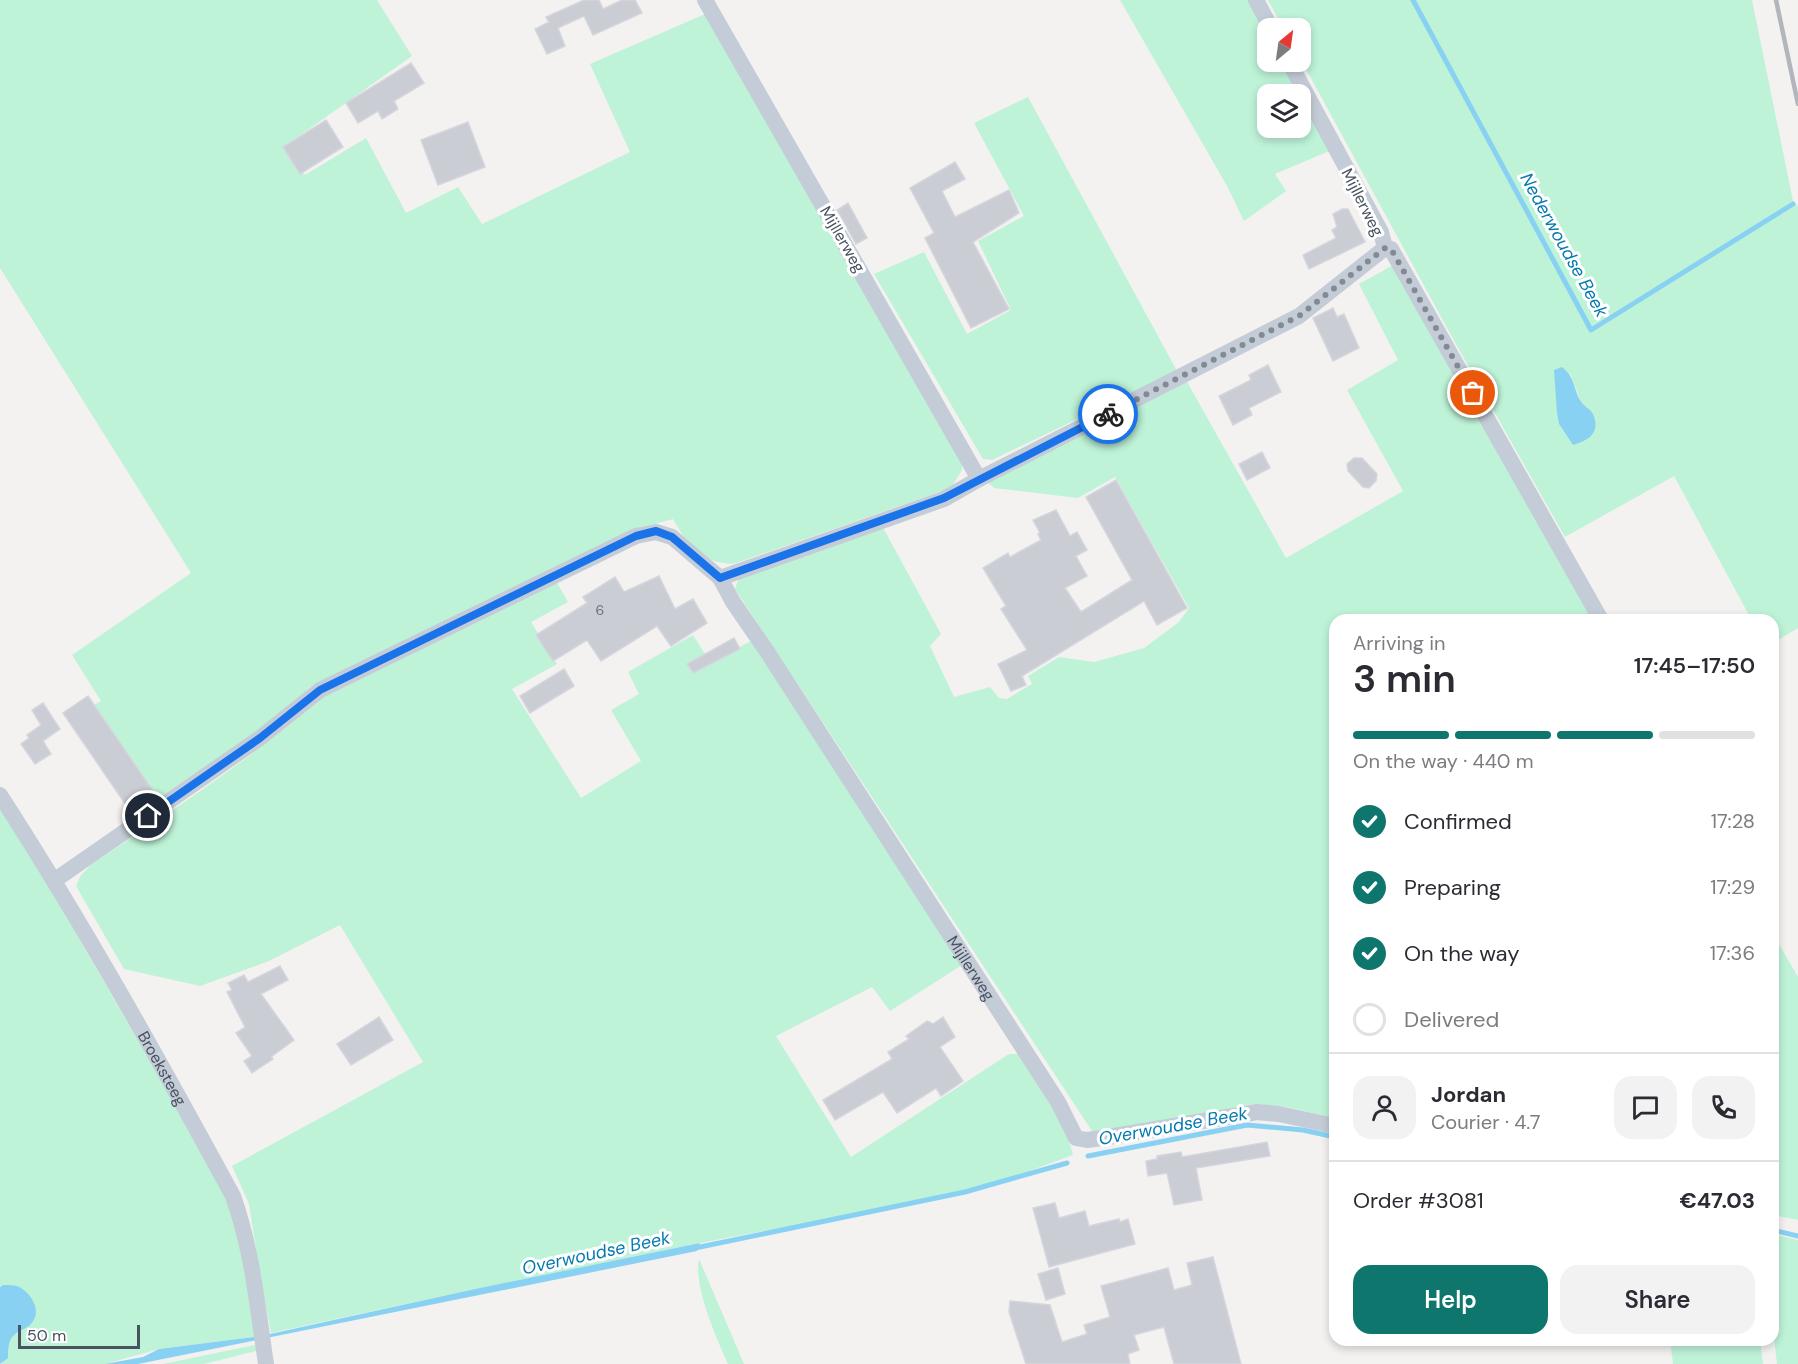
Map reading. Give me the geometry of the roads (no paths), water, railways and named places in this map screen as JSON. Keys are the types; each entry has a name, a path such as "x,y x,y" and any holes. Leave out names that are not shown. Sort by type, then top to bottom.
{"street":[{"name":"Mijllerweg","path":"705,0 980,479"},
{"path":"1256,0 1266,18"},
{"name":"Mijllerweg","path":"720,578 944,498 1299,316 1385,248 1381,232 1294,72"},
{"path":"1385,248 1391,249 1598,614"},
{"name":"Mijllerweg","path":"55,880 260,738 320,690 636,536 656,531 672,537 720,578 733,602 1058,1102 1076,1138 1087,1140 1102,1138 1257,1112 1279,1114 1329,1125"},
{"name":"Broeksteeg","path":"0,795 55,880 126,1002 232,1196 254,1272 266,1364"}],"water":[{"path":"1562,367 1573,382 1580,400 1592,412 1596,426 1592,435 1573,445 1559,424 1557,413 1554,370"},
{"path":"700,1243 697,1251 138,1364 105,1364 143,1357 159,1349 261,1336"},
{"path":"3,1285 17,1286 27,1293 34,1303 36,1314 30,1325 13,1336 8,1358 0,1364 0,1287"}],"waterway":[{"name":"Nederwoudse Beek","path":"1413,0 1591,330 1793,204"},
{"name":"Overwoudse Beek","path":"1088,1156 1247,1125 1303,1130 1329,1136"},
{"name":"Overwoudse Beek","path":"695,1248 965,1192 1067,1163"},
{"name":"Overwoudse Beek","path":"1779,1231 1798,1236"}],"railway":[{"path":"1776,0 1798,104"}]}
